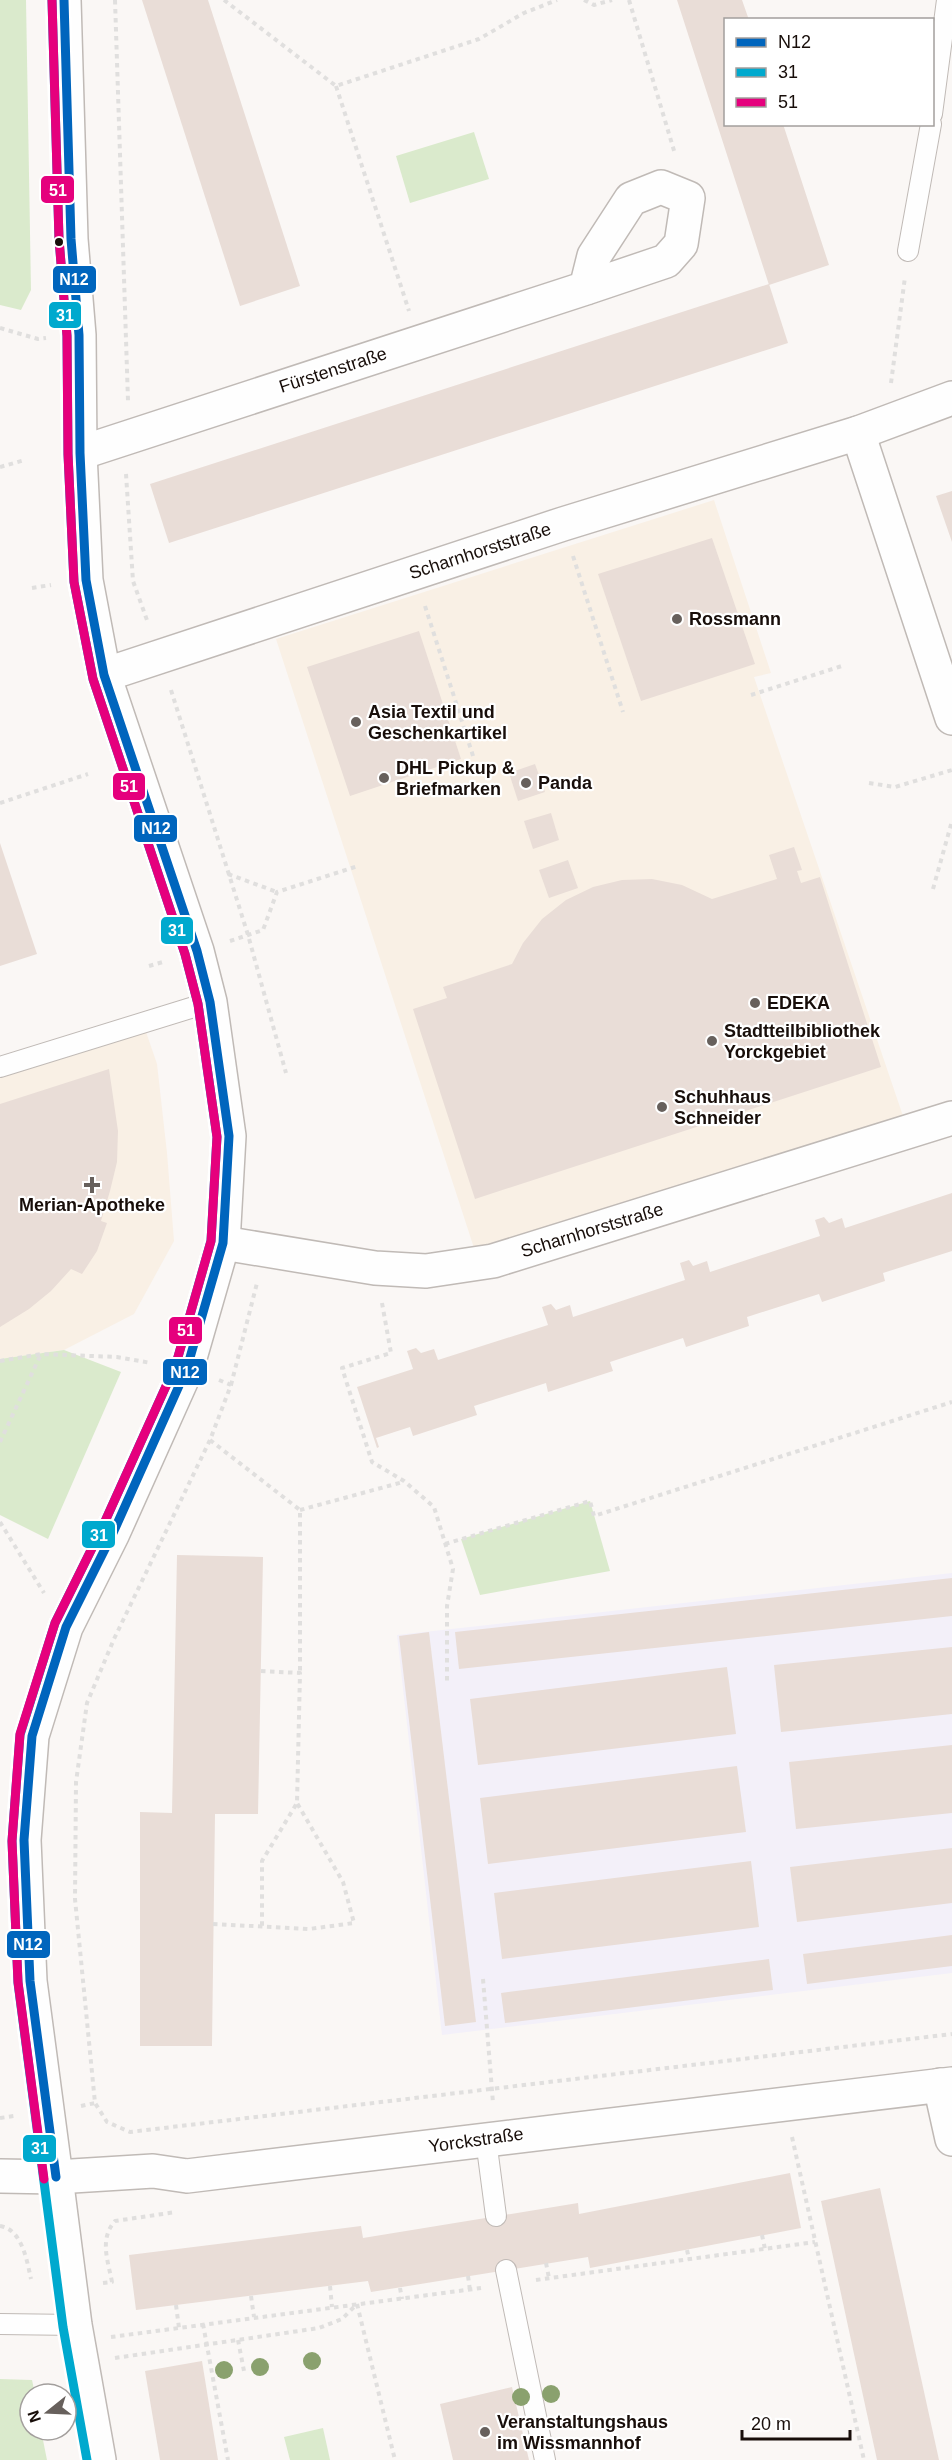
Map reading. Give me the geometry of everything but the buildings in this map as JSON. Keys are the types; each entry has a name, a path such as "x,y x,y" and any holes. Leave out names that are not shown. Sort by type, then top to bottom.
{"street":[{"path":"64,0 71,239 78,335 80,453 86,580 104,675 197,951 210,1002 229,1136 223,1243 187,1368 113,1533 66,1627 32,1736 24,1840 30,1982 75,2325 99,2460"},
{"path":"586,288 594,256 630,199 661,187 688,198"},
{"name":"Fürstenstraße","path":"80,453 666,261 681,244 688,198"},
{"name":"Scharnhorststraße","path":"104,675 563,524 872,427 952,398"},
{"path":"872,427 952,718"},
{"name":"Scharnhorststraße","path":"223,1243 375,1268 426,1271 493,1261 952,1118"},
{"path":"946,2084 952,2139"},
{"name":"Yorckstraße","path":"0,2176 56,2176 153,2170 187,2175 946,2084"}],"lane":[{"path":"934,106 947,0"},
{"path":"908,251 931,126"},
{"path":"0,1068 210,1002"},
{"path":"491,2139 496,2216"},
{"path":"507,2277 545,2460"},
{"path":"0,2324 75,2325"}],"path":[{"path":"115,0 129,436 126,483 133,581 160,657 248,935 286,1073"},
{"path":"224,0 336,86 419,342"},
{"path":"336,86 479,39 524,13 557,0"},
{"path":"584,0 594,5 612,0"},
{"path":"629,0 688,198"},
{"path":"872,427 908,251"},
{"path":"0,328 38,339 78,335"},
{"path":"0,467 25,460"},
{"path":"563,524 623,712"},
{"path":"415,573 474,759"},
{"path":"751,695 845,665"},
{"path":"869,783 895,787 952,770"},
{"path":"0,803 88,774"},
{"path":"933,889 952,821"},
{"path":"228,874 277,892 358,866"},
{"path":"149,966 263,930 277,892"},
{"path":"231,1385 266,1250"},
{"path":"375,1268 391,1353 342,1368 372,1462 404,1482 434,1507 453,1569 447,1606 447,1685"},
{"path":"0,1442 41,1353"},
{"path":"0,1361 41,1353 117,1357 187,1368"},
{"path":"445,1544 590,1501 594,1516 952,1402"},
{"path":"300,1510 210,1440 114,1639 87,1703 76,1782 75,1899 95,2103 107,2122 130,2132 952,2034"},
{"path":"300,1510 404,1482"},
{"path":"262,1926 262,1862 297,1803 300,1510"},
{"path":"0,1522 66,1627"},
{"path":"261,1671 300,1673"},
{"path":"213,1924 309,1929 354,1923 343,1882 297,1803"},
{"path":"483,1979 492,2088 491,2139"},
{"path":"786,2104 864,2460"},
{"path":"112,2282 105,2247 106,2231 115,2221 132,2217"},
{"path":"0,2226 6,2227 17,2238 26,2252 32,2284"},
{"path":"762,2235 765,2249"},
{"path":"118,2336 470,2290 507,2277 549,2278 619,2266 815,2242"},
{"path":"687,2250 688,2259"},
{"path":"546,2263 549,2278"},
{"path":"468,2276 470,2290"},
{"path":"330,2286 332,2307"},
{"path":"400,2288 402,2299"},
{"path":"251,2296 254,2317"},
{"path":"82,2363 319,2328 342,2319 357,2304"},
{"path":"357,2304 395,2460"},
{"path":"176,2305 179,2328"},
{"path":"203,2324 228,2460"},
{"path":"238,2340 244,2371"}],"shaded area":[{"path":"714,500 771,673 754,677 903,1116 510,1240 474,1248 276,639"},
{"path":"146,1032 157,1064 174,1241 134,1314 64,1350 0,1359 0,1077"},
{"path":"952,1573 952,1973 442,2035 397,1635"}],"green space":[{"path":"0,0 26,0 31,290 21,310 0,305"},
{"path":"474,132 489,179 410,203 396,156"},
{"path":"64,1350 121,1372 48,1539 0,1515 0,1359"},
{"path":"590,1501 610,1571 480,1595 461,1539"},
{"path":"0,2379 32,2380 32,2382 18,2382 18,2442 43,2442 47,2460 0,2460"},
{"path":"323,2428 330,2460 290,2460 284,2437"}],"transit line":[{"name":"31","path":"52,0 59,239 67,336 68,454 74,582 93,679 185,954 198,1004 217,1137 211,1241 176,1364 102,1528 55,1623 20,1735 12,1841 18,1983 63,2327 87,2460"},
{"name":"51","path":"44,2179 18,1982 12,1841 20,1734 55,1623 102,1528 176,1364 211,1241 217,1137 198,1004 185,954 93,679 74,582 68,454 67,336 59,239 52,0"},
{"name":"N12","path":"56,2177 30,1981 24,1840 32,1736 66,1627 113,1533 187,1368 223,1243 229,1136 210,1002 197,951 104,675 86,580 80,453 79,335 71,239 64,0"}],"place":[{"name":"Rossmann","path":"677,619"},
{"name":"Asia Textil und Geschenkartikel","path":"356,722"},
{"name":"DHL Pickup & Briefmarken","path":"384,778"},
{"name":"Panda","path":"526,783"},
{"name":"EDEKA","path":"755,1003"},
{"name":"Stadtteilbibliothek Yorckgebiet","path":"712,1041"},
{"name":"Schuhhaus Schneider","path":"662,1107"},
{"name":"Merian-Apotheke","path":"92,1185"},
{"name":"Veranstaltungshaus im Wissmannhof","path":"485,2432"}]}
